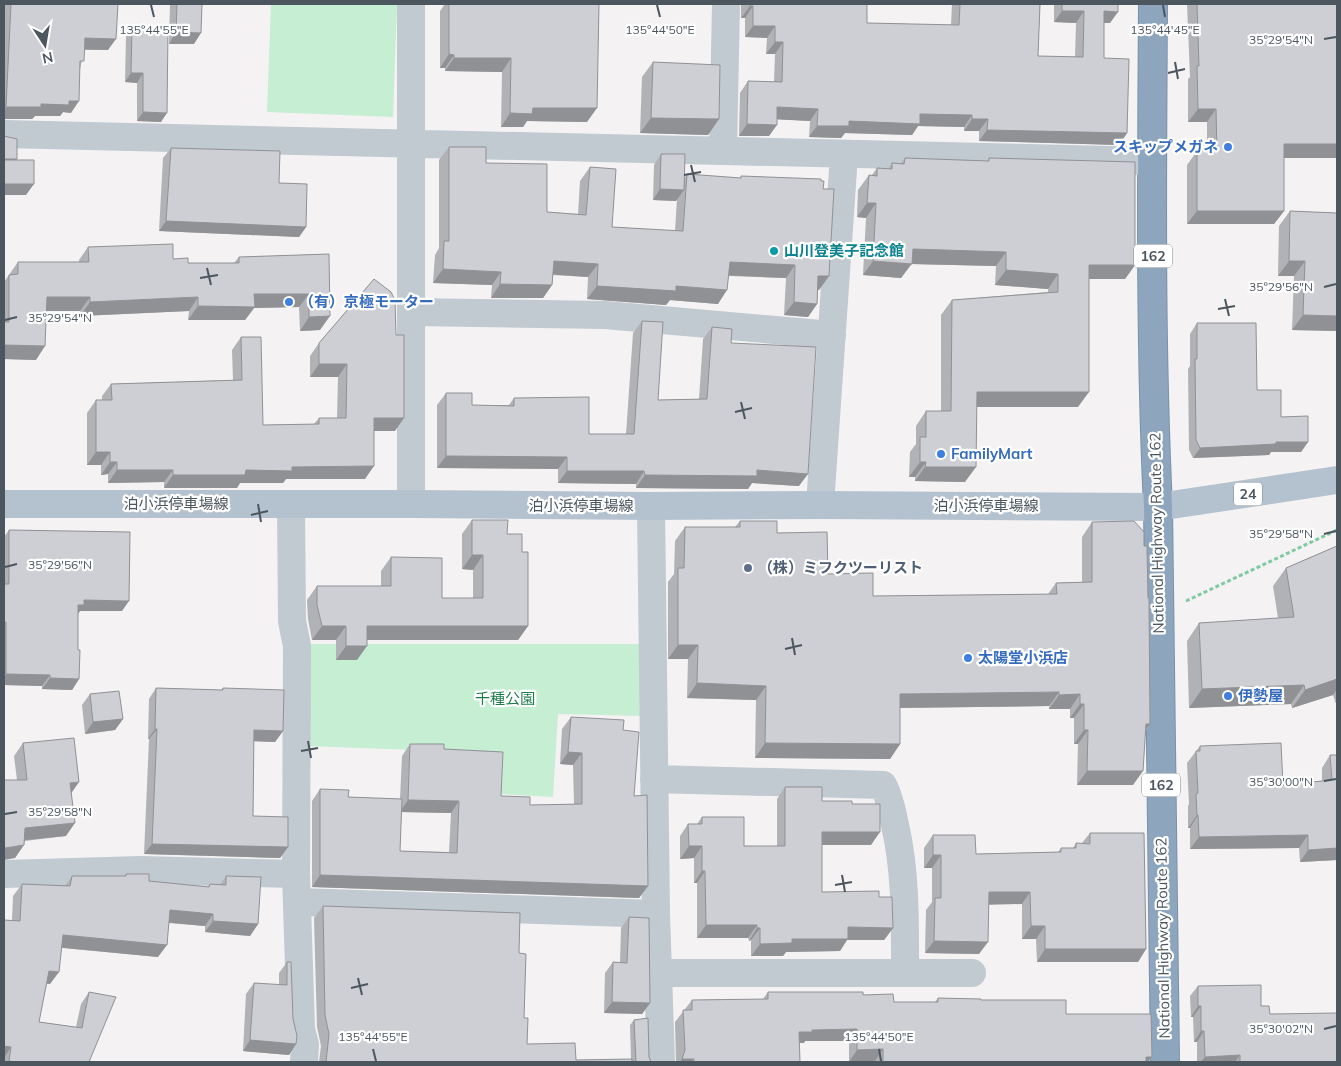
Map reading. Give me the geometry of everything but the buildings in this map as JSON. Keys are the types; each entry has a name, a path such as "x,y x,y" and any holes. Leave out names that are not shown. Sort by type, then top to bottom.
{"highway":[{"name":"National Highway Route 162","path":"1153,4 1152,161 1155,442 1158,507 1165,1062"}],"main road":[{"name":"24","path":"1158,507 1337,480"},
{"name":"泊小浜停車場線","path":"4,504 1158,507"}],"street":[{"path":"411,4 411,504"},
{"path":"723,150 726,4"},
{"path":"4,134 1152,161"},
{"path":"820,505 844,155"},
{"path":"412,312 605,315 832,335"},
{"path":"291,504 292,620 297,646 296,874 301,1029 305,1045 304,1062"},
{"path":"651,506 656,914 661,1062"},
{"path":"654,779 883,785 889,796 900,848 904,892 905,972"},
{"path":"4,874 141,870 296,874"},
{"path":"298,902 656,914"},
{"path":"658,973 972,973"}],"path":[{"path":"1179,601 1188,601 1337,530"}],"green space":[{"path":"271,4 397,4 393,117 267,112"},
{"name":"千種公園","path":"303,644 642,644 643,716 558,714 553,797 500,794 502,753 303,746"}],"place":[{"name":"スキップメガネ","path":"1228,147"},
{"name":"山川登美子記念館","path":"774,251"},
{"name":"（有）京極モーター","path":"289,302"},
{"name":"FamilyMart","path":"941,454"},
{"name":"（株）ミフクツーリスト","path":"748,568"},
{"name":"太陽堂小浜店","path":"968,658"},
{"name":"伊勢屋","path":"1228,696"}]}
